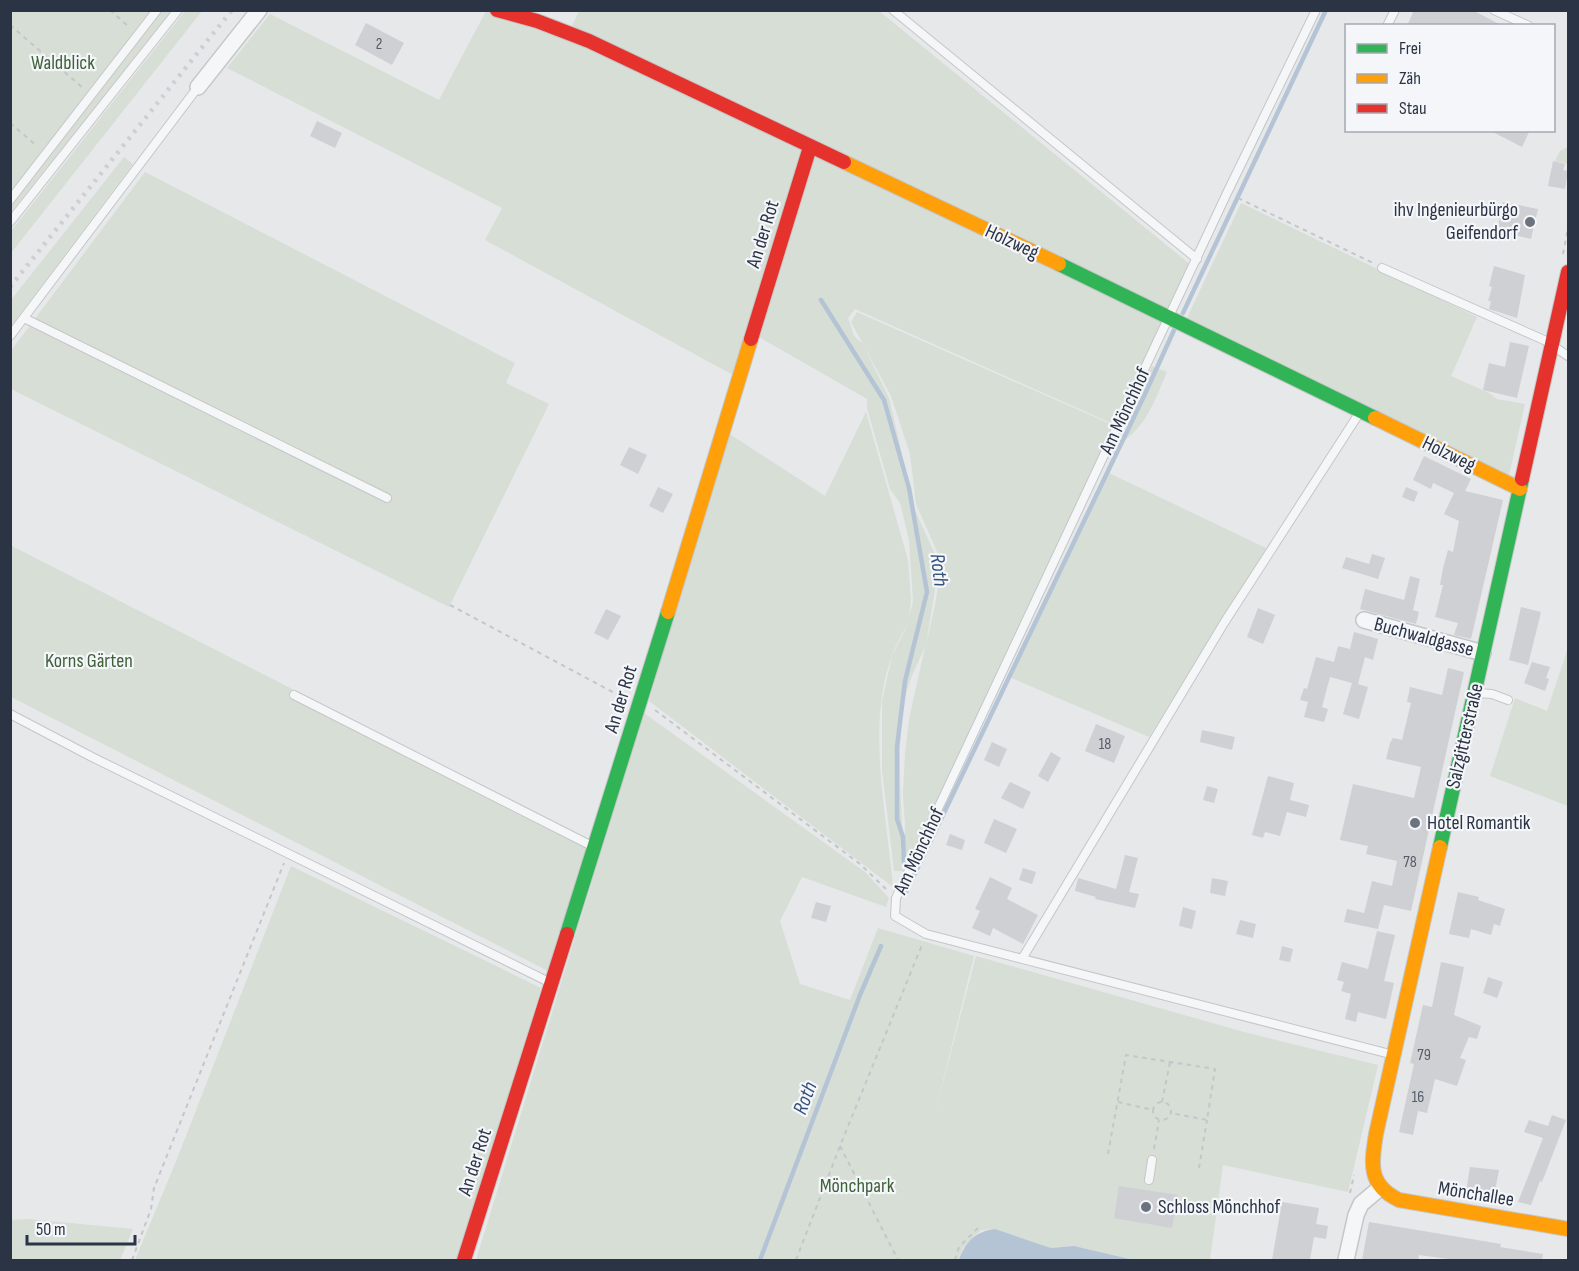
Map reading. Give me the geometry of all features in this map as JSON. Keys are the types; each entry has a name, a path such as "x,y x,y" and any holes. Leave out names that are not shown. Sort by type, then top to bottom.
{"street":[{"path":"198,87 259,10"},
{"name":"Holzweg","path":"497,10 537,21 589,41 1170,317 1520,489"},
{"name":"An der Rot","path":"464,1260 640,703 810,147"},
{"name":"Salzgitterstraße","path":"1380,1188 1372,1167 1373,1149 1569,272"},
{"name":"Buchwaldgasse","path":"1364,620 1484,653"},
{"path":"1346,1260 1356,1215 1361,1204 1380,1188"},
{"name":"Mönchallee","path":"1380,1188 1391,1197 1410,1203 1569,1229"}],"lane":[{"path":"10,200 157,10"},
{"path":"10,222 178,10"},
{"path":"892,10 1197,259"},
{"name":"Am Mönchhof","path":"1316,10 896,898 895,916 927,934 1394,1055"},
{"path":"1388,24 1395,10"},
{"path":"1494,10 1525,24"},
{"path":"10,336 198,87"},
{"path":"1382,268 1536,337 1569,356"},
{"path":"24,318 387,498"},
{"path":"1022,958 1224,623 1360,410"},
{"path":"1474,693 1492,694 1508,700"},
{"path":"294,695 594,847"},
{"path":"10,714 92,757 552,984"},
{"path":"1149,1180 1152,1160"}],"path":[{"path":"110,10 138,34"},
{"path":"10,25 91,95"},
{"path":"10,123 46,154"},
{"path":"1244,201 1382,268"},
{"path":"450,605 640,703 860,864 896,898"},
{"path":"132,1260 151,1209 154,1188 287,854"},
{"path":"796,1260 927,934"},
{"path":"1108,1154 1126,1054 1215,1069 1199,1168"},
{"path":"1162,1102 1170,1062"},
{"path":"1117,1102 1153,1110"},
{"path":"1153,1110 1157,1104 1162,1102"},
{"path":"1159,1120 1168,1118 1171,1113 1170,1107 1162,1102"},
{"path":"1153,1110 1159,1120"},
{"path":"1171,1113 1207,1120"},
{"path":"1152,1160 1159,1120"},
{"path":"840,1146 898,1260"},
{"path":"955,1260 959,1247 978,1228"}],"green space":[{"name":"Waldblick","path":"11,11 173,11 11,212"},
{"path":"185,11 202,11 11,253 11,231"},
{"path":"486,11 516,11 571,28 579,11 879,11 1191,265 1113,424 855,309 848,318 854,336 863,344 851,322 857,312 1115,426 904,870 905,754 909,719 925,647 907,690 903,712 900,780 903,871 894,871 882,770 882,701 880,752 882,786 893,887 649,701 728,433 825,496 866,412 908,560 911,599 909,618 913,601 909,540 900,503 890,489 867,408 867,399 747,330 733,375 485,240 502,208 227,68 270,14 439,100","holes":["864,346 891,396 910,454 916,504 941,561 936,600 926,645 938,561 915,510 889,398","891,659 882,701 884,684"]},
{"path":"1568,148 1568,164 1555,161 1560,151"},
{"path":"124,157 133,164 11,326 11,300"},
{"path":"145,172 515,363 506,383 549,404 449,607 11,389 10,352"},
{"path":"1241,203 1477,317 1451,376 1497,399 1525,404 1509,475 1187,318"},
{"path":"1152,366 1167,372 1146,417 1134,433 1126,439 1130,416"},
{"path":"1109,473 1266,548 1149,737 1009,677"},
{"name":"Korns Gärten","path":"10,545 296,691 292,698 587,847 548,971 11,697"},
{"path":"1568,648 1568,806 1490,776 1515,698 1547,711"},
{"name":"Mönchpark","path":"644,713 865,872 889,898 886,907 802,877 780,921 800,984 850,1000 878,928 974,956 933,1121 976,956 1244,1032 1378,1065 1348,1192 1223,1165 1210,1260 1134,1260 1074,1246 1051,1248 994,1229 981,1230 963,1248 959,1260 476,1260"},
{"path":"291,866 541,988 459,1260 135,1260 177,1159"},
{"path":"28,1219 133,1229 120,1260 11,1260 11,1220"}],"water":[{"path":"995,1229 1051,1248 1074,1246 1134,1260 959,1260 964,1248 972,1238 982,1232"}],"building":[{"path":"1414,10 1472,10 1499,24 1408,24"},
{"path":"366,23 404,43 392,65 355,45"},
{"path":"317,121 342,133 335,148 310,136"},
{"path":"1493,132 1529,132 1522,147"},
{"path":"1553,161 1565,164 1563,170 1568,171 1565,189 1548,186"},
{"path":"1503,202 1538,209 1531,239 1497,231"},
{"path":"1494,266 1525,275 1517,318 1489,309 1491,301 1488,301 1492,287 1489,286"},
{"path":"1510,342 1529,346 1517,398 1483,390 1489,363 1505,367"},
{"path":"629,447 647,455 638,474 620,465"},
{"path":"1424,456 1471,479 1465,491 1503,500 1471,639 1454,635 1458,623 1435,617 1443,585 1440,585 1443,568 1448,550 1453,552 1459,521 1444,514 1454,493 1433,483 1431,489 1413,480"},
{"path":"658,487 673,494 663,513 649,506"},
{"path":"1406,487 1418,492 1414,502 1402,497"},
{"path":"1372,554 1385,558 1378,579 1342,568 1346,557 1369,564"},
{"path":"1410,576 1420,579 1413,610 1419,612 1416,624 1360,609 1365,589 1404,600"},
{"path":"1521,607 1541,612 1528,665 1509,660"},
{"path":"1258,608 1275,615 1263,644 1247,637"},
{"path":"606,609 621,616 608,640 594,633"},
{"path":"1354,632 1378,639 1373,660 1365,657 1358,684 1368,687 1359,719 1343,714 1352,683 1330,677 1322,707 1328,709 1324,722 1304,717 1308,702 1300,700 1304,688 1307,689 1316,657 1334,662 1338,646 1350,649"},
{"path":"1532,662 1550,667 1545,691 1524,683"},
{"path":"1448,668 1464,672 1411,911 1384,905 1378,929 1344,922 1347,909 1364,913 1372,881 1392,886 1397,861 1366,854 1368,846 1340,840 1353,784 1414,798 1421,767 1386,759 1390,743 1393,738 1402,740 1411,703 1407,702 1410,687 1442,695"},
{"path":"1096,724 1125,736 1114,763 1085,751"},
{"path":"1202,730 1235,737 1232,750 1200,742"},
{"path":"992,742 1007,749 999,767 984,760"},
{"path":"1051,752 1061,758 1048,782 1038,776"},
{"path":"1268,776 1294,783 1290,800 1309,805 1306,817 1287,812 1280,836 1265,832 1263,838 1252,835"},
{"path":"1010,782 1031,792 1023,809 1001,798"},
{"path":"1207,786 1218,789 1214,803 1203,800"},
{"path":"994,819 1017,829 1006,853 984,843"},
{"path":"950,834 965,840 962,850 946,845"},
{"path":"1125,855 1138,858 1129,892 1139,894 1135,908 1095,899 1096,897 1075,891 1078,878 1116,889"},
{"path":"1023,868 1036,872 1032,884 1019,880"},
{"path":"990,877 1012,888 1007,899 1038,915 1023,944 993,928 990,936 972,928 980,911 975,909"},
{"path":"1212,878 1228,881 1225,896 1210,893"},
{"path":"1458,892 1479,897 1478,900 1505,909 1500,926 1494,924 1491,935 1471,929 1469,938 1449,934"},
{"path":"816,902 831,906 826,922 811,918"},
{"path":"1183,907 1196,911 1192,929 1179,926"},
{"path":"1240,920 1256,924 1253,938 1236,934"},
{"path":"1377,931 1395,935 1384,981 1394,983 1386,1019 1358,1012 1356,1022 1345,1019 1351,994 1341,991 1344,982 1337,980 1342,962 1368,969"},
{"path":"1282,946 1293,949 1290,962 1279,960"},
{"path":"1441,962 1464,967 1454,1015 1481,1026 1477,1039 1469,1037 1460,1058 1466,1060 1457,1086 1435,1079 1427,1113 1418,1111 1413,1135 1399,1132 1414,1064 1410,1063 1423,1005 1432,1007"},
{"path":"1488,977 1503,982 1497,998 1483,993"},
{"path":"1552,1115 1566,1120 1542,1182 1540,1181 1531,1205 1518,1202 1543,1138 1524,1132 1529,1120 1548,1126"},
{"path":"1470,1167 1499,1170 1494,1196 1466,1192"},
{"name":"Schloss Mönchhof","path":"1119,1186 1178,1195 1172,1228 1114,1218"},
{"path":"1282,1202 1319,1208 1316,1224 1328,1226 1326,1239 1314,1237 1310,1260 1272,1260"},
{"path":"1369,1222 1501,1244 1500,1247 1543,1254 1542,1260 1456,1260 1419,1255 1418,1260 1362,1260"}],"waterway":[{"path":"1183,313 1326,10"},
{"name":"Roth","path":"821,300 884,400 909,488 927,592 905,681 897,747 897,819 903,837 904,863"},
{"path":"906,892 1175,328"},
{"name":"Roth","path":"760,1260 860,995 881,946"}],"railway":[{"path":"10,287 232,10"}],"traffic: fast":[{"path":"1059,264 1375,418"},
{"path":"1440,847 1522,479"},
{"path":"567,934 668,612"}],"traffic: slow":[{"path":"844,162 1059,264"},
{"path":"668,612 751,339"},
{"path":"1375,418 1520,489"},
{"path":"1440,847 1376,1134 1373,1155 1374,1173 1382,1188 1399,1200 1568,1229"}],"traffic: jam":[{"path":"497,10 537,21 589,41 844,162"},
{"path":"751,339 810,147"},
{"path":"1522,479 1568,272"},
{"path":"464,1260 567,934"}],"place":[{"name":"ihv Ingenieurbürgo Geifendorf","path":"1530,222"},
{"name":"Hotel Romantik","path":"1415,823"},
{"name":"Schloss Mönchhof","path":"1146,1207"}]}
